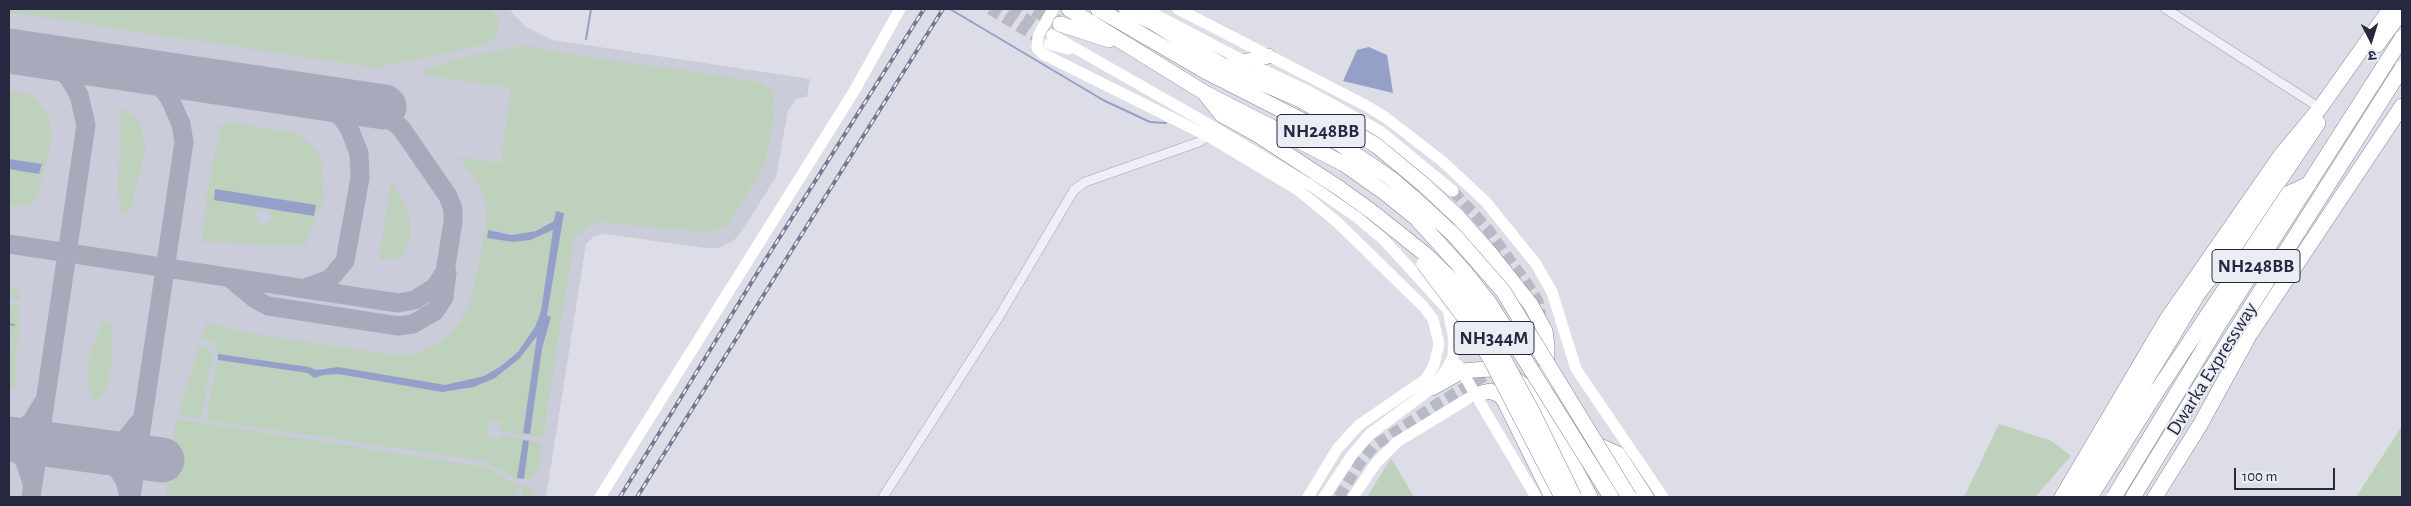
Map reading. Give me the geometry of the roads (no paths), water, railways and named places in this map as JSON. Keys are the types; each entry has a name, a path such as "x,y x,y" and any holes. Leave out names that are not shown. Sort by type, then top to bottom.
{"highway":[{"name":"NH248BB","path":"1069,9 1206,93 1344,164 1385,193 1455,236 1503,291 1630,497"},
{"name":"NH248BB","path":"1098,9 1205,71 1317,128 1392,180 1421,214 1490,304 1611,497"},
{"path":"1126,9 1154,23 1225,67 1301,100 1376,146 1424,185 1458,217 1489,252 1530,305 1544,331 1547,346 1546,398 1548,417 1590,497"},
{"path":"2062,497 2166,319 2281,155 2320,108 2390,9"},
{"path":"2076,497 2199,292 2235,246 2322,118 2402,11"},
{"path":"1143,34 1154,23"},
{"path":"1053,34 1134,49"},
{"name":"Dwarka Expressway","path":"2114,497 2180,385 2340,132 2402,38"},
{"path":"1205,71 1268,56"},
{"name":"Dwarka Expressway","path":"2135,496 2402,68"},
{"name":"NH344M","path":"1206,93 1222,115 1266,140 1340,188 1426,254 1456,284 1480,315 1514,391 1574,497"},
{"path":"2155,497 2200,425 2250,334 2402,106"},
{"name":"Dwarka Expressway","path":"2090,497 2181,353 2289,193 2309,183"},
{"path":"1432,388 1462,371 1498,370 1514,391 1562,497"},
{"path":"1474,395 1490,391 1500,395 1514,391"},
{"path":"1514,391 1548,417"},
{"path":"1514,391 1536,465 1552,497"},
{"path":"1598,445 1618,454 1646,497"}],"street":[{"path":"600,497 853,93 900,9"},
{"path":"1052,9 1038,36 1037,48 1043,54 1196,124 1312,186 1358,218 1384,240 1448,310 1453,328 1453,357 1446,370 1432,388 1370,434 1352,455 1324,497"},
{"path":"1146,9 1246,62 1308,91 1380,132 1453,190"},
{"path":"2166,9 2320,108"},
{"path":"1184,10 1268,56 1365,105 1442,161 1486,202 1536,264 1552,292 1576,369 1663,497"},
{"path":"1053,34 1196,124 1208,136 1298,190 1316,204 1423,306 1433,319 1437,332 1438,353 1426,379 1359,425 1337,449 1308,497"},
{"path":"883,497 1000,315 1074,190 1085,182 1200,142 1208,136"},
{"path":"1453,357 1536,497"},
{"path":"1353,497 1376,463 1397,442 1474,395"}],"water":[{"path":"1369,47 1387,55 1393,93 1343,81 1357,50"},
{"path":"9,159 42,164 39,174 9,169"},
{"path":"215,189 316,205 314,216 214,200"},
{"path":"556,211 564,213 547,315 551,317 542,349 530,434 523,433 537,336 520,358 495,378 474,387 442,392 338,374 314,378 308,373 218,360 218,354 309,367 316,370 338,367 445,385 484,376 501,366 518,352 535,327 541,311 553,230 530,240 513,242 487,238 488,230 512,235 536,231 554,221"},
{"path":"523,440 529,441 524,479 517,478"}],"waterway":[{"path":"586,39 591,9"},
{"path":"950,9 1103,100 1150,122 1166,123"},
{"path":"9,324 14,325"}],"tunnel":[{"path":"990,9 1045,42"},
{"path":"1010,9 1050,34"},
{"path":"1035,9 1060,24"},
{"path":"1453,191 1487,228 1528,285 1538,301 1541,317"},
{"path":"1339,497 1359,464 1374,446 1440,402 1519,356 1535,334"}],"railway":[{"path":"620,497 764,262 924,9"},
{"path":"637,497 943,9"}]}
